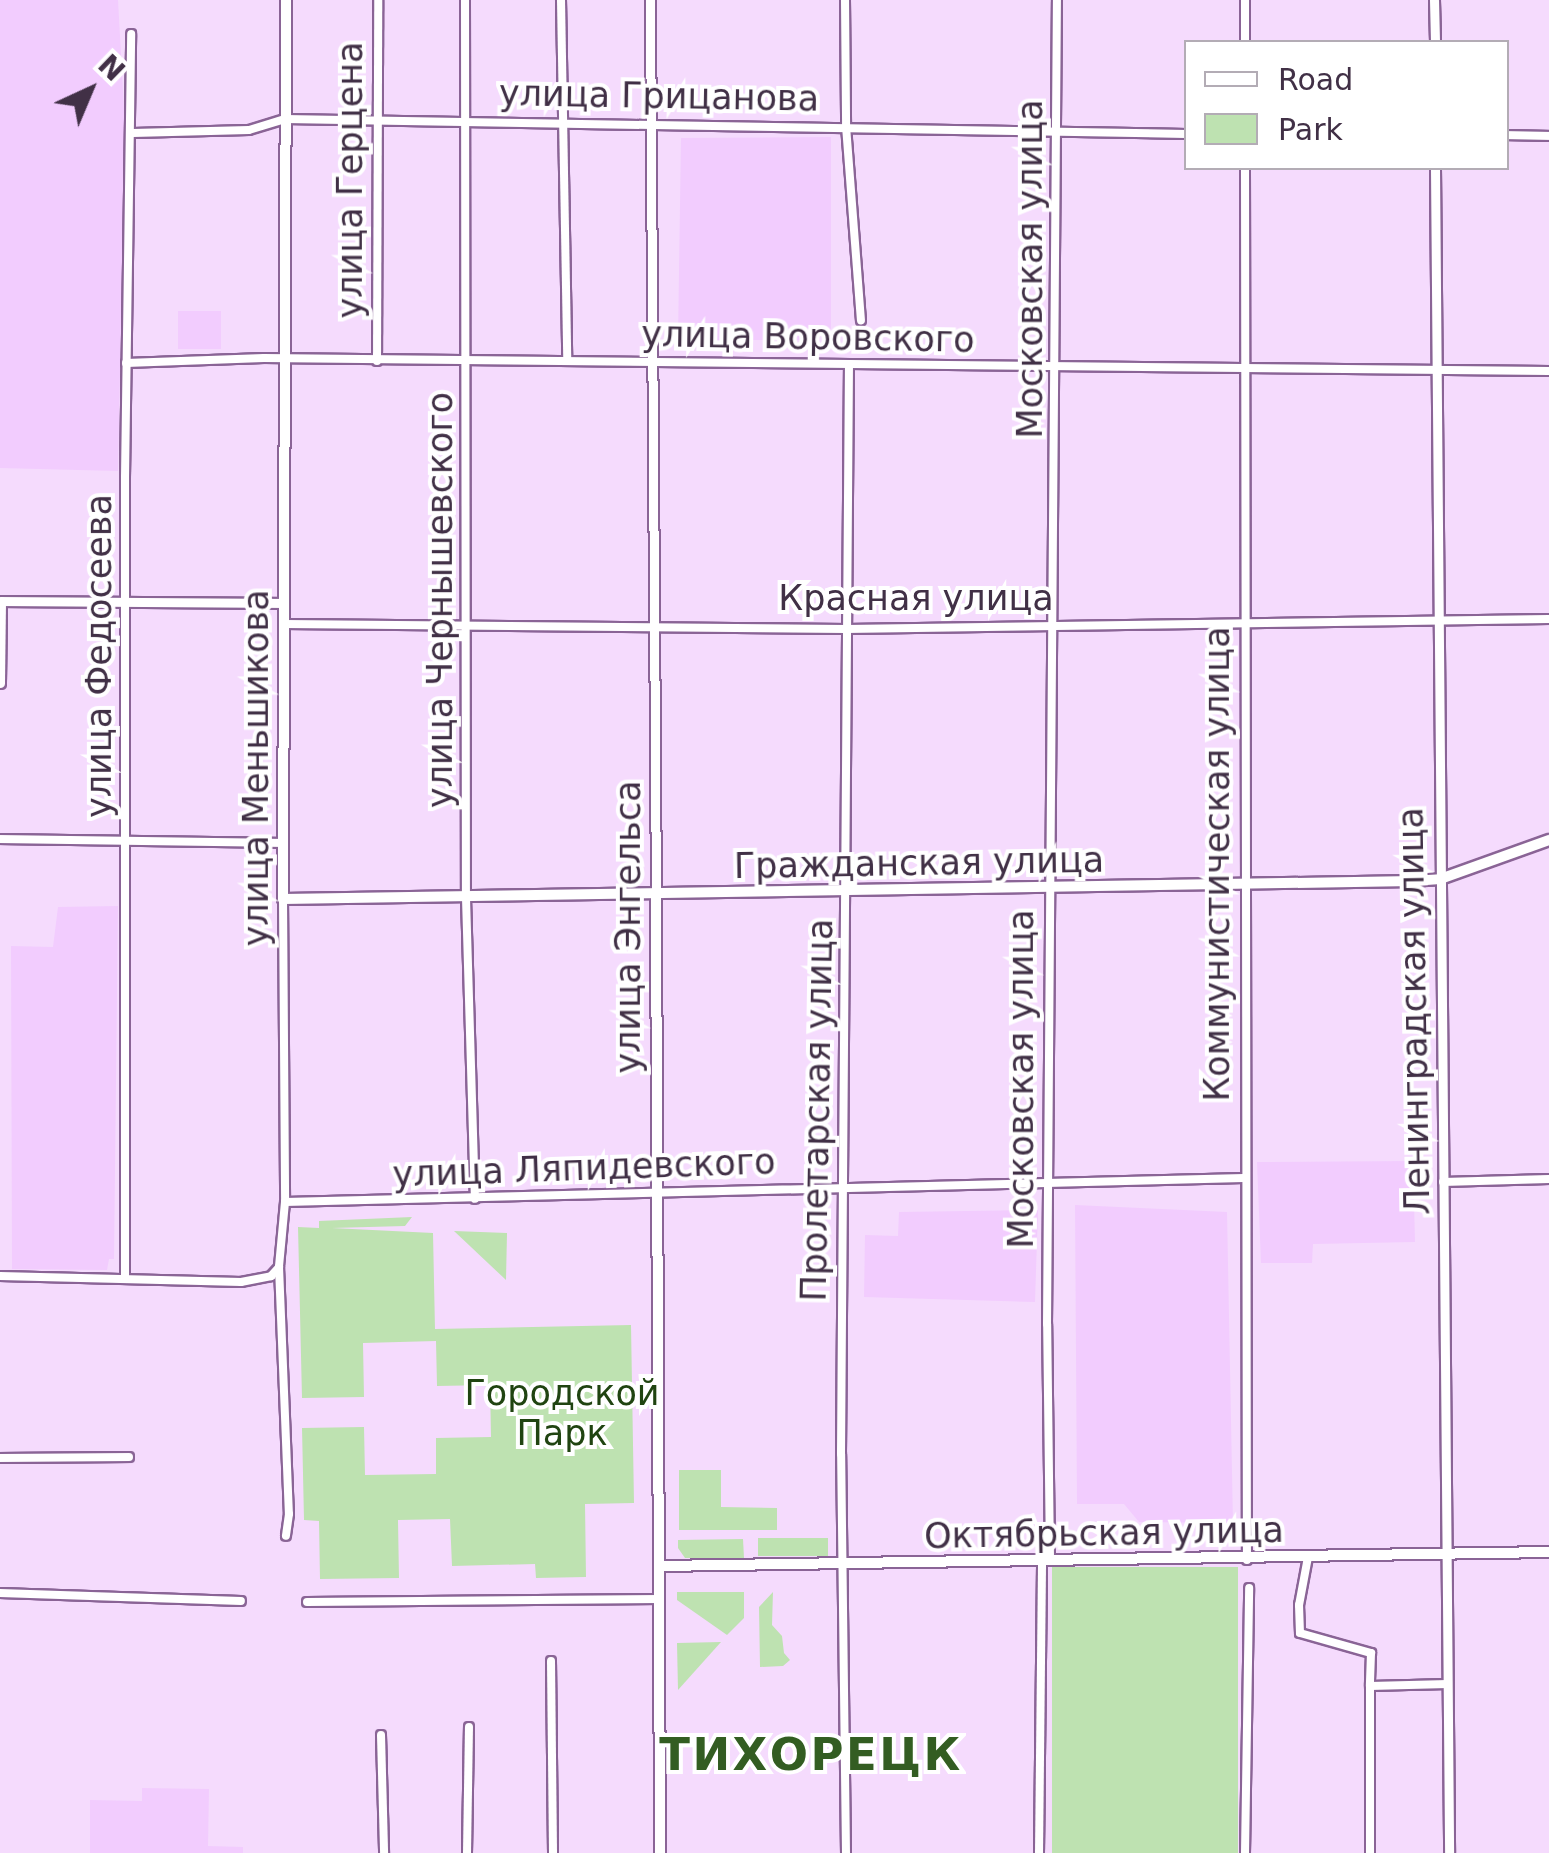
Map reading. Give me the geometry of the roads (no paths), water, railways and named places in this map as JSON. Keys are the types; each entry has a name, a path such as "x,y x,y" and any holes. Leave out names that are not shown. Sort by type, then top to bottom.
{"main road":[{"name":"улица Меньшикова","path":"283,899 286,0"},
{"name":"Гражданская улица","path":"283,899 1245,886 1440,879 1549,840"},
{"name":"улица Энгельса","path":"656,894 660,1853"},
{"name":"Октябрьская улица","path":"660,1566 1046,1558 1247,1560 1549,1552"}],"street":[{"name":"улица Герцена","path":"377,361 378,0"},
{"name":"улица Чернышевского","path":"465,0 466,898 475,1199"},
{"path":"562,0 567,360"},
{"name":"улица Энгельса","path":"650,0 656,894"},
{"path":"846,0 846,126 858,234 861,320"},
{"name":"Московская улица","path":"1039,1853 1046,1558 1057,0"},
{"path":"1245,0 1245,40"},
{"path":"1434,0 1435,40"},
{"name":"улица Федосеева","path":"126,1278 126,363 133,133 131,34"},
{"name":"улица Грицанова","path":"133,133 249,130 284,119 1184,134"},
{"path":"1509,136 1549,136"},
{"name":"Коммунистическая улица","path":"1245,170 1242,371 1247,1560"},
{"name":"Ленинградская улица","path":"1435,170 1449,1853"},
{"name":"улица Воровского","path":"126,363 284,360 468,364 567,360 849,367 1549,371"},
{"name":"Пролетарская улица","path":"846,1853 843,1189 849,367"},
{"path":"0,683 1,601 284,604"},
{"name":"Красная улица","path":"284,624 846,629 1549,619"},
{"path":"0,839 282,842"},
{"name":"улица Меньшикова","path":"283,899 285,1202 279,1267 289,1514 286,1536"},
{"name":"улица Ляпидевского","path":"285,1202 1244,1178"},
{"path":"1444,1182 1549,1179"},
{"path":"0,1276 240,1282 271,1276 279,1267"},
{"path":"0,1458 128,1457"},
{"path":"1308,1557 1299,1605 1300,1633 1371,1654 1370,1853"},
{"path":"1245,1853 1249,1588"},
{"path":"0,1593 240,1600"},
{"path":"307,1602 660,1600"},
{"path":"551,1660 553,1853"},
{"path":"1370,1686 1448,1684"},
{"path":"467,1853 469,1727"},
{"path":"381,1735 384,1853"}],"district":[{"name":"ТИХОРЕЦК","path":"811,1755"}],"park label":[{"name":"Городской Парк","path":"562,1413"}]}
